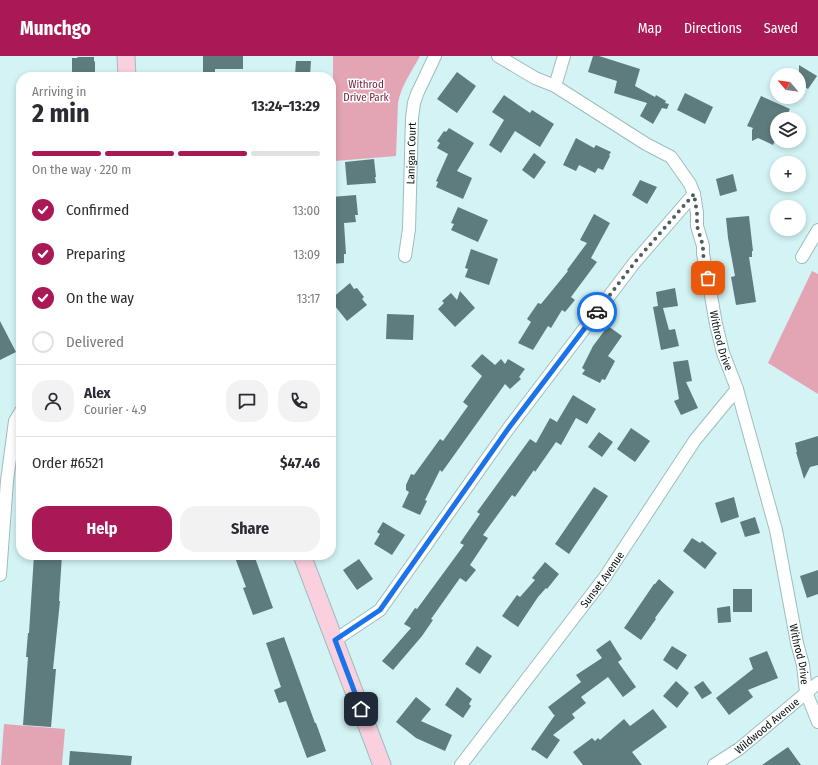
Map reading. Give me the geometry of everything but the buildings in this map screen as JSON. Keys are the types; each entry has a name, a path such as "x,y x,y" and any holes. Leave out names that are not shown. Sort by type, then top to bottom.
{"street":[{"path":"126,56 127,72"},
{"name":"Lanigan Court","path":"405,256 409,229 412,118 414,103 435,56"},
{"name":"Withrod Drive","path":"498,56 535,78 555,86 646,144 671,157 690,184 694,194 697,213 697,226 703,246 716,324 723,353 737,389 776,530 797,643 803,665 806,692 818,722"},
{"path":"555,86 564,56"},
{"path":"335,640 380,610 508,429 635,262 694,194"},
{"path":"802,257 818,230"},
{"name":"Sunset Avenue","path":"461,765 605,577 696,440 737,389"},
{"path":"0,575 7,481 16,418"},
{"path":"304,560 381,765"},
{"name":"Wildwood Avenue","path":"714,765 739,749 818,683"}],"green space":[{"name":"Withrod Drive Park","path":"333,56 420,56 399,97 396,156 336,161 336,72 333,72"},
{"path":"812,271 818,274 818,394 768,363"},
{"path":"4,724 65,729 62,765 1,765"}],"way so far":[{"path":"597,312 635,262 694,194 697,213 697,226 703,246 703,254 708,278"}],"route":[{"path":"361,709 335,640 380,610 508,429 597,312"}]}
